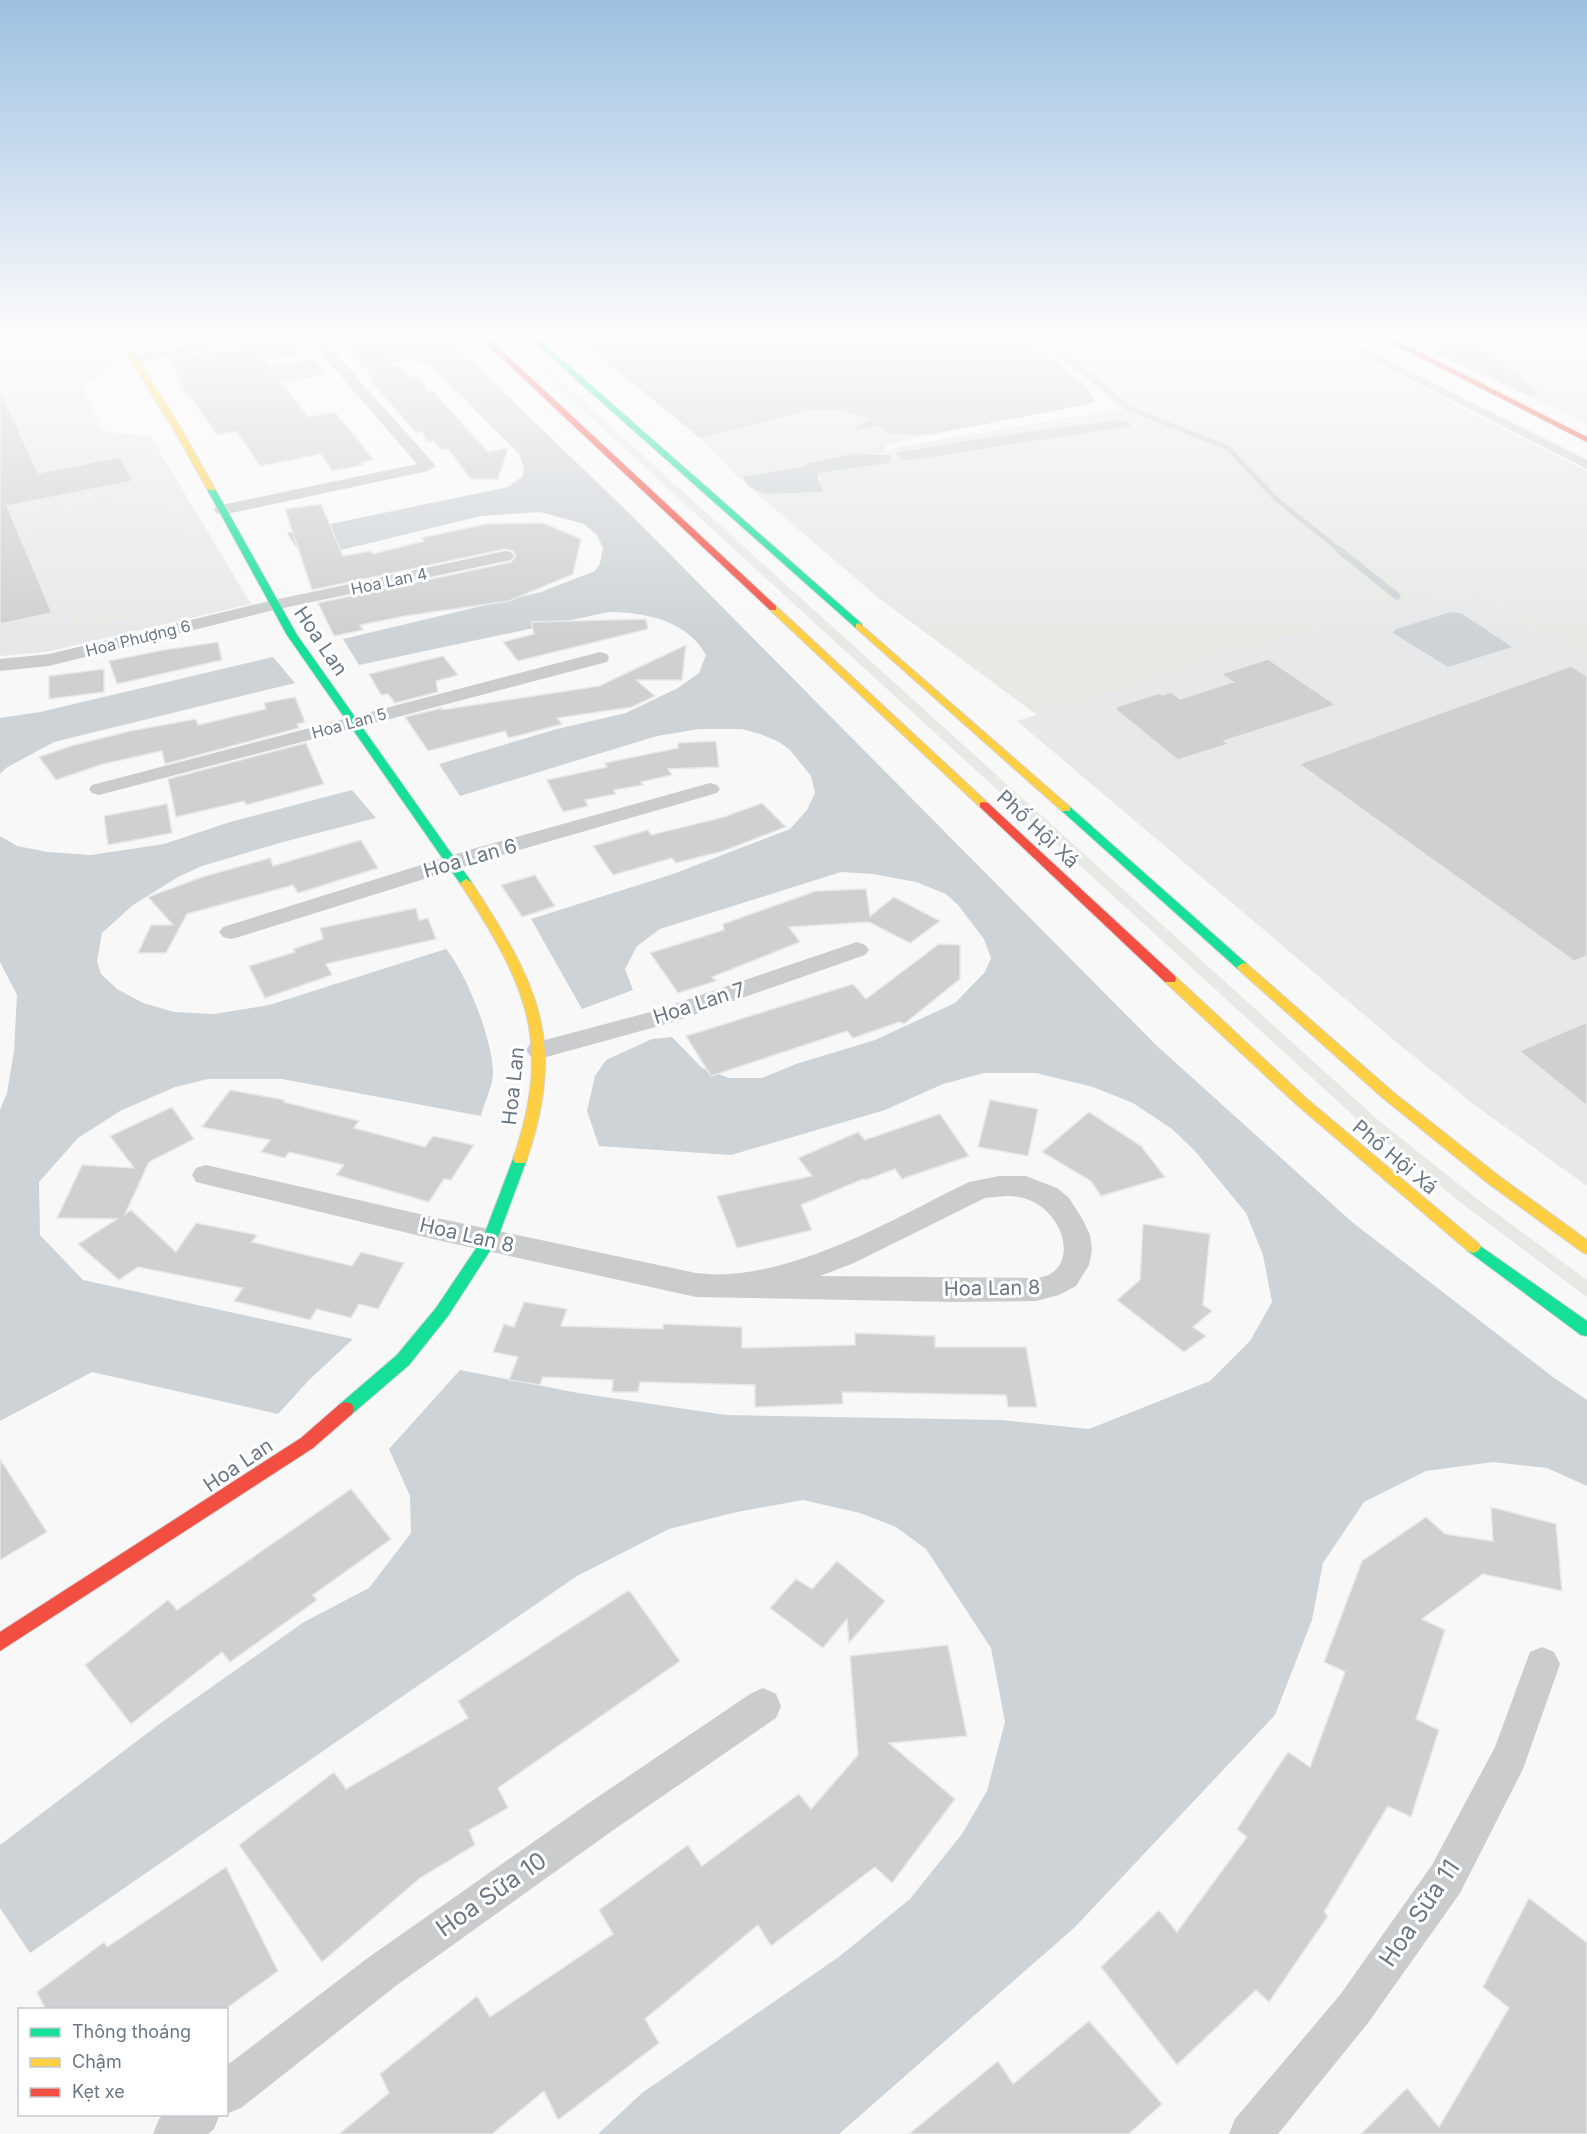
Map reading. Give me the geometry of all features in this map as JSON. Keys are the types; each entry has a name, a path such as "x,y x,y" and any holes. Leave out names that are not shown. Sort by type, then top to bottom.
{"main road":[{"name":"Hoa Lan","path":"0,1642 306,1443 403,1360 442,1312 489,1240 511,1188 526,1143 537,1085 539,1050 530,1001 505,945 453,862 292,635 181,435"},
{"name":"Phố Hội Xá","path":"588,435 1301,1101 1418,1203 1487,1258 1587,1330"},
{"name":"Phố Hội Xá","path":"642,435 1388,1095 1494,1180 1587,1248"}],"street":[{"path":"222,510 428,466 400,435"},
{"name":"Hoa Lan 4","path":"274,605 505,556"},
{"name":"Hoa Phượng 6","path":"0,665 49,660 274,605"},
{"name":"Hoa Lan 5","path":"99,789 600,658"},
{"name":"Hoa Lan 6","path":"231,932 453,862 710,789"},
{"name":"Hoa Lan 7","path":"539,1050 660,1017 857,950"},
{"name":"Hoa Lan 8","path":"206,1175 696,1285 729,1286 982,1290 1048,1288 1065,1280 1075,1269 1080,1254 1078,1240 1058,1205 1034,1188 1000,1185 979,1189 844,1255 800,1272 729,1286"},
{"name":"Hoa Sữa 11","path":"1250,2134 1354,2008 1446,1879 1510,1756 1542,1664"},
{"name":"Hoa Sữa 10","path":"228,2091 383,1971 599,1818 764,1706"},
{"path":"174,2134 198,2116"}],"shaded area":[{"path":"0,435 132,435 151,437 251,604 46,652 0,656"},
{"path":"500,435 547,435 630,514 1156,1045 1352,1222 1553,1377 1587,1400 1587,1486 1547,1468 1493,1462 1426,1471 1364,1502 1323,1563 1312,1620 1275,1715 1075,1927 839,2134 598,2134 642,2093 840,1956 910,1899 962,1834 987,1791 1005,1722 991,1648 926,1549 896,1527 860,1513 803,1500 737,1512 669,1529 577,1576 30,1953 0,1908 0,1845 162,1722 304,1622 369,1588 411,1533 410,1496 389,1449 460,1370 578,1393 726,1415 1000,1420 1089,1429 1210,1381 1250,1341 1272,1302 1263,1255 1246,1213 1195,1151 1172,1129 1133,1103 1093,1087 1036,1073 984,1073 943,1084 885,1110 731,1155 599,1146 587,1111 595,1076 606,1060 652,1039 672,1037 702,1068 729,1078 762,1078 796,1064 875,1040 955,1003 985,972 991,958 984,939 958,905 946,894 916,882 873,874 841,872 660,929 637,946 625,969 633,990 582,1009 531,919 673,874 790,829 807,810 815,793 811,776 790,750 779,742 742,729 699,729 657,736 460,796 439,764 557,729 626,713 678,688 699,673 706,655 698,643 677,626 637,614 609,612 359,665 343,639 541,592 595,571 600,563 603,548 597,535 584,524 540,512 481,516 304,559 287,533 508,487 523,476 524,468 519,454"},
{"path":"609,435 620,435 1378,1120 1476,1198 1587,1280 1587,1297 1469,1209 1356,1118"},
{"path":"696,435 713,435 700,438"},
{"path":"713,435 928,435 885,446 886,453 897,447 970,435 1515,435 1587,471 1587,658 1459,582 1037,715 880,599 748,486 764,494 822,492 819,473 889,463 885,453 856,453 804,466 739,478 700,438"},
{"path":"1010,435 1076,435 904,461 895,453"},
{"path":"1519,435 1536,435 1587,460 1587,469"},
{"path":"856,453 890,455 891,459 889,463 819,473 818,478 823,492 764,494 748,486 742,477 804,466"},
{"path":"161,486 226,595 75,629 24,513"},
{"path":"22,519 52,597 0,609 0,524"},
{"path":"1459,582 1587,658 1587,1186 1476,1106 1401,1046 1017,721"},
{"path":"1451,612 1461,613 1512,647 1448,667 1393,633 1396,629"},
{"path":"273,657 295,683 54,742 6,768 0,774 0,718 40,712"},
{"path":"352,790 376,818 202,866 178,877 133,905 102,933 97,961 101,974 117,989 143,1003 174,1012 214,1014 269,1005 446,949 470,991 489,1045 493,1075 481,1116 282,1079 208,1079 175,1087 120,1111 78,1138 39,1182 40,1235 83,1280 353,1339 309,1380 278,1414 92,1372 0,1421 0,1110 7,1093 14,1051 17,995 0,962 0,836 17,846 48,852 91,855 164,844 230,822"}],"building":[{"path":"0,435 20,435 38,473 120,457 133,481 7,506 52,613 0,624"},
{"path":"238,435 353,435 374,460 361,463 363,465 332,471 321,454 260,466"},
{"path":"423,435 472,435 488,452 508,448 498,479 471,479 448,449 440,450 434,441 427,442"},
{"path":"321,504 343,556 371,551 373,554 424,541 421,538 486,524 543,523 581,539 573,574 509,601 360,625 363,630 334,636 318,603 511,562 516,556 513,551 505,549 312,590 285,509"},
{"path":"646,619 648,629 518,661 503,642 534,634 531,622"},
{"path":"218,642 222,660 117,684 109,661 164,650"},
{"path":"686,645 682,680 636,680 655,696 632,707 557,718 562,724 509,738 505,731 428,751 405,717 442,708 442,710 599,686"},
{"path":"443,656 458,675 436,681 438,692 395,703 388,694 381,695 369,674"},
{"path":"1268,659 1336,705 1224,741 1229,744 1178,760 1115,709 1117,708 1115,707 1160,693 1162,695 1171,692 1180,699 1233,682 1221,674"},
{"path":"1571,666 1587,676 1587,956 1574,961 1299,764"},
{"path":"104,669 104,692 49,699 49,676"},
{"path":"295,697 305,722 297,724 299,728 165,764 162,751 103,764 56,780 39,757 130,731 196,719 198,725 266,709 264,703"},
{"path":"716,741 719,767 668,769 672,775 641,782 643,785 614,790 616,794 585,800 588,806 563,812 547,780 607,767 605,763 678,748 678,743"},
{"path":"306,743 324,784 246,805 244,801 176,817 168,779"},
{"path":"762,803 786,827 723,851 676,863 672,858 613,875 593,846 648,830 651,835 724,817"},
{"path":"167,804 172,833 108,845 104,816"},
{"path":"361,840 378,868 298,893 293,885 187,914 166,953 138,953 151,925 173,925 148,897 202,877 270,858 273,866"},
{"path":"535,875 555,906 522,917 501,885"},
{"path":"866,889 870,916 894,897 940,921 910,943 869,922 789,927 800,942 712,977 716,981 678,993 650,953 724,930 723,924 816,891"},
{"path":"416,908 419,920 428,918 436,939 326,964 332,975 265,998 249,966 295,952 293,949 323,939 320,928"},
{"path":"939,944 960,945 960,979 904,1024 899,1022 853,1038 847,1031 711,1076 686,1036 853,984 866,999"},
{"path":"1587,1022 1587,1106 1519,1051"},
{"path":"230,1090 285,1100 284,1102 359,1121 354,1128 425,1147 433,1136 474,1145 451,1180 444,1179 429,1202 336,1175 344,1165 289,1152 285,1158 261,1152 270,1140 202,1127"},
{"path":"990,1100 1038,1109 1028,1156 978,1147"},
{"path":"172,1107 194,1139 149,1162 125,1214 131,1210 176,1252 196,1223 257,1235 252,1242 352,1266 361,1252 404,1263 378,1309 359,1304 351,1318 317,1309 310,1320 234,1301 243,1288 138,1267 119,1280 78,1244 117,1219 57,1218 82,1165 134,1168 110,1136"},
{"path":"1089,1112 1141,1146 1165,1177 1101,1196 1091,1181 1042,1152"},
{"path":"940,1114 969,1156 902,1179 895,1169 866,1180 863,1179 801,1205 812,1230 737,1248 717,1196 812,1176 798,1158 858,1132 865,1140"},
{"path":"1143,1224 1210,1234 1203,1305 1212,1311 1193,1327 1206,1336 1184,1352 1117,1300 1140,1280"},
{"path":"524,1302 567,1309 561,1326 663,1329 663,1324 742,1327 742,1348 855,1345 855,1333 935,1336 935,1347 1026,1347 1037,1407 1008,1407 1006,1395 842,1392 843,1404 755,1407 755,1385 640,1382 638,1392 612,1392 613,1380 543,1377 540,1385 509,1380 518,1357 493,1352 504,1324 514,1327"},
{"path":"0,1459 47,1532 0,1560"},
{"path":"351,1489 391,1539 313,1595 317,1600 230,1662 222,1652 131,1724 85,1665 168,1600 177,1610"},
{"path":"1491,1507 1556,1524 1562,1591 1483,1574 1422,1619 1445,1630 1416,1719 1439,1730 1411,1817 1388,1806 1324,1912 1328,1916 1269,2002 1256,1990 1177,2065 1101,1967 1159,1910 1177,1932 1247,1837 1237,1829 1288,1752 1310,1767 1345,1672 1324,1662 1362,1561 1426,1517 1445,1534 1493,1541"},
{"path":"837,1561 885,1601 849,1643 847,1619 823,1648 770,1608 796,1579 812,1589"},
{"path":"629,1590 680,1661 498,1788 508,1808 469,1830 475,1845 420,1878 322,1962 239,1845 334,1772 346,1789 468,1718 458,1701"},
{"path":"948,1645 967,1736 889,1743 955,1799 892,1883 875,1867 771,1946 758,1925 645,2019 659,2043 558,2120 544,2091 492,2134 339,2134 389,2093 380,2074 477,1996 490,2017 613,1934 599,1910 688,1845 702,1866 799,1794 811,1809 858,1755 850,1656"},
{"path":"226,1867 278,1971 227,2008 45,2008 37,1992 104,1942 107,1947"},
{"path":"1529,1898 1587,1943 1587,2134 1361,2134 1407,2088 1439,2127 1509,2008 1483,1987"},
{"path":"1089,2021 1162,2104 1129,2134 909,2134 998,2061 1013,2084"}],"waterway":[{"path":"1194,435 1228,448 1276,499 1341,551"},
{"path":"1339,550 1397,596"}],"traffic: fast":[{"path":"643,435 859,626"},
{"path":"211,489 292,635 466,883"},
{"path":"1066,809 1243,967"},
{"path":"346,1409 403,1360 442,1312 490,1240 520,1159"},
{"path":"1473,1247 1587,1330"}],"traffic: slow":[{"path":"181,435 211,489"},
{"path":"773,608 984,805"},
{"path":"859,626 1066,809"},
{"path":"466,883 510,954 524,984 535,1019 538,1039 538,1080 531,1121 520,1159"},
{"path":"1243,967 1388,1095 1494,1180 1587,1248"},
{"path":"1170,979 1301,1101 1473,1247"}],"traffic: jam":[{"path":"588,435 773,608"},
{"path":"1576,435 1587,440"},
{"path":"984,805 1170,979"},
{"path":"0,1642 307,1443 346,1409"}]}
